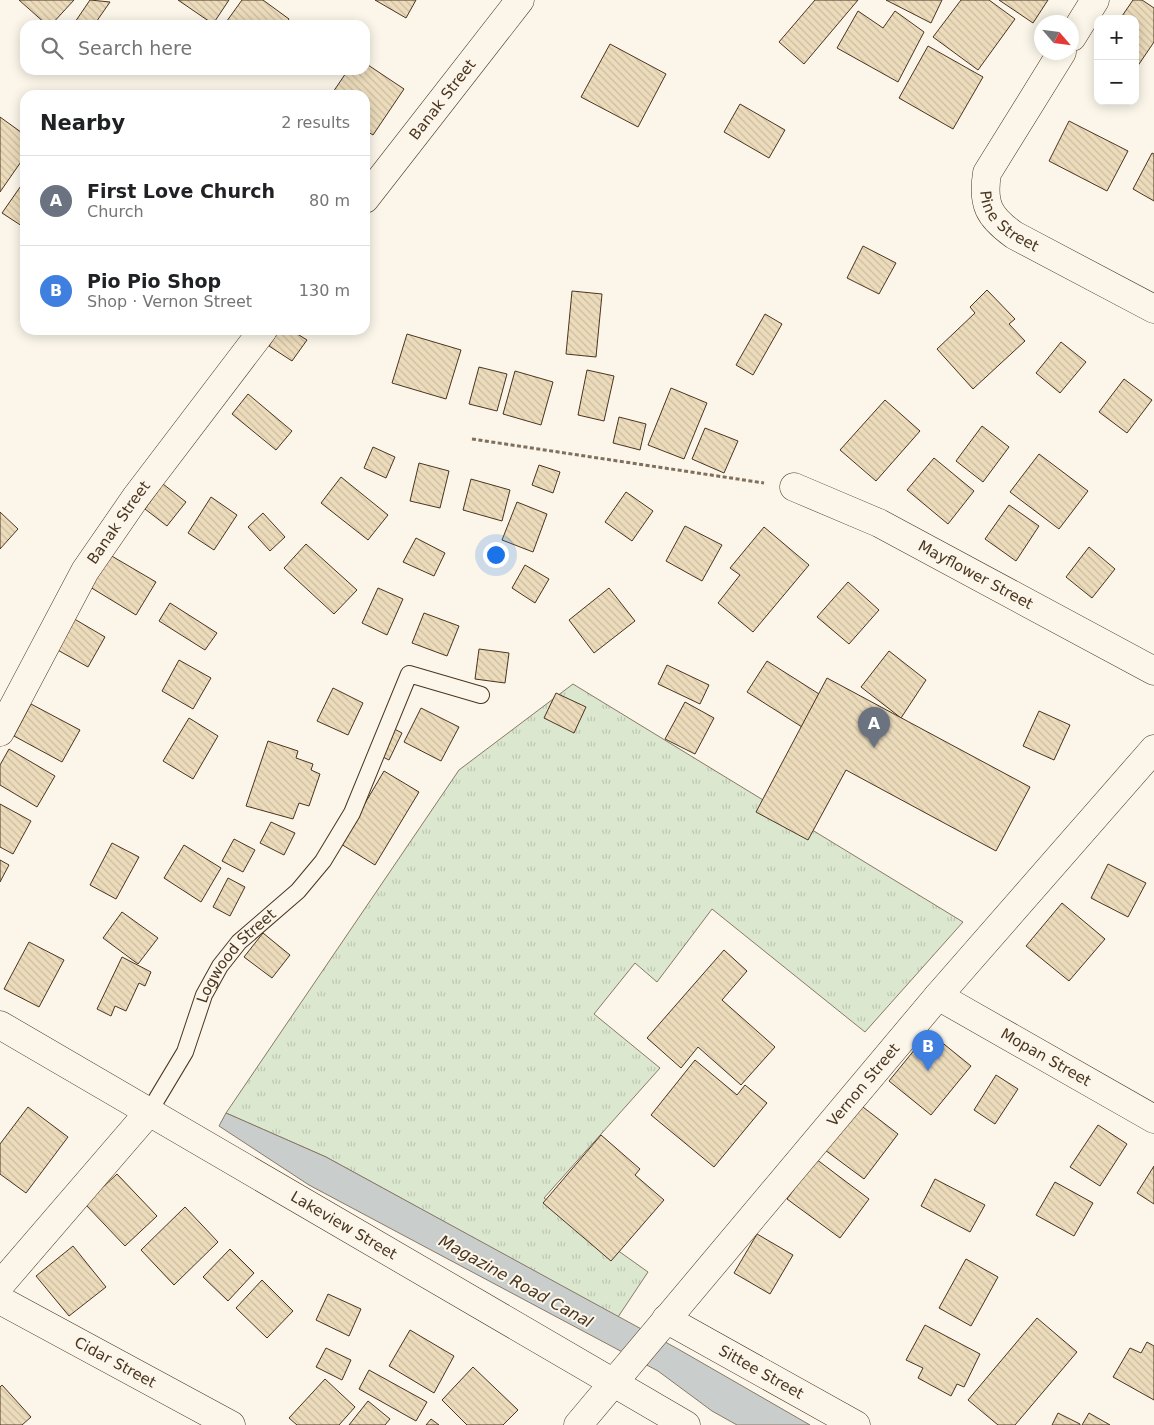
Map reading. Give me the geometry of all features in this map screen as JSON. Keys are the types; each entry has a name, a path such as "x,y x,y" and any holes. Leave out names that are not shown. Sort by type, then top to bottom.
{"street":[{"name":"Banak Street","path":"370,193 520,0"},
{"path":"1079,26 1095,0"},
{"name":"Pine Street","path":"1057,60 987,173 984,191 989,211 998,223 1014,235 1154,309"},
{"name":"Banak Street","path":"0,732 85,571 136,497 259,335"},
{"name":"Mayflower Street","path":"794,487 879,523 1154,671"},
{"name":"Vernon Street","path":"578,1425 623,1374 938,996 1154,749"},
{"name":"Mopan Street","path":"938,996 1154,1118"},
{"name":"Lakeview Street","path":"0,1025 149,1112 623,1374 686,1425"},
{"name":"Logwood Street","path":"0,1285 149,1112"},
{"name":"Cidar Street","path":"0,1300 231,1425"},
{"name":"Sittee Street","path":"662,1325 856,1425"}],"lane":[{"name":"Logwood Street","path":"149,1112 185,1052 204,995 220,966 239,942 298,891 323,861 352,813 409,674 481,695"}],"path":[{"path":"472,439 794,487"}],"green space":[{"path":"573,684 963,922 865,1032 712,909 657,982 635,963 594,1014 660,1068 544,1198 648,1272 618,1317 326,1157 226,1113 459,770"}],"water":[{"name":"Magazine Road Canal","path":"226,1113 326,1157 678,1349 810,1425 737,1425 712,1411 658,1371 309,1185 219,1126"}],"building":[{"path":"19,0 74,0 56,20 41,20"},
{"path":"90,0 110,2 97,20 76,20"},
{"path":"178,0 229,0 216,20 207,20"},
{"path":"242,0 263,0 289,19 288,20 228,20"},
{"path":"375,0 416,0 406,18"},
{"path":"815,0 858,0 804,64 779,42"},
{"path":"886,0 942,0 931,23"},
{"path":"961,0 989,0 1015,19 978,70 933,37"},
{"path":"999,0 1048,0 1038,15 1034,15 1033,23"},
{"path":"1133,0 1142,0 1154,8 1154,42 1139,64 1139,15 1123,15"},
{"path":"858,11 883,28 895,11 924,32 898,82 837,48"},
{"path":"610,44 666,74 638,127 581,97"},
{"path":"928,46 983,77 953,129 899,98"},
{"path":"370,66 404,89 373,135 370,133 370,90 334,90 345,75 370,75"},
{"path":"740,104 785,130 769,158 724,132"},
{"path":"0,117 20,131 20,163 0,192"},
{"path":"1069,121 1128,151 1107,191 1049,161"},
{"path":"1152,153 1154,154 1154,201 1133,189"},
{"path":"20,187 20,225 2,213"},
{"path":"863,246 896,263 879,294 847,278"},
{"path":"987,290 1015,319 1009,324 1025,341 973,389 937,349 975,313 970,307"},
{"path":"572,291 602,294 596,357 566,354"},
{"path":"765,314 782,324 753,375 736,365"},
{"path":"407,334 461,350 446,399 392,383"},
{"path":"276,335 299,335 307,340 292,361 269,346"},
{"path":"1061,342 1086,362 1060,393 1036,373"},
{"path":"479,367 507,374 497,411 469,404"},
{"path":"587,370 614,376 604,421 578,415"},
{"path":"515,371 553,382 541,425 503,414"},
{"path":"1124,379 1152,400 1127,433 1099,412"},
{"path":"671,388 707,403 684,459 648,445"},
{"path":"248,394 292,431 276,450 232,414"},
{"path":"885,400 920,431 876,481 840,450"},
{"path":"619,417 646,424 640,450 613,443"},
{"path":"982,426 1009,447 983,482 956,461"},
{"path":"705,428 738,441 724,473 692,459"},
{"path":"373,447 395,457 386,478 364,468"},
{"path":"1039,454 1088,491 1059,529 1010,492"},
{"path":"934,458 974,491 948,524 907,490"},
{"path":"419,463 449,471 440,508 410,501"},
{"path":"539,465 560,472 553,493 532,485"},
{"path":"341,477 388,515 368,540 321,503"},
{"path":"471,479 510,490 502,521 463,510"},
{"path":"163,484 186,502 167,526 145,509"},
{"path":"626,492 653,511 632,541 605,522"},
{"path":"211,497 237,515 214,550 188,533"},
{"path":"517,502 547,514 533,552 502,540"},
{"path":"1009,505 1039,526 1016,561 985,539"},
{"path":"0,512 18,529 0,549"},
{"path":"263,513 285,537 270,551 248,527"},
{"path":"685,526 722,545 702,581 666,561"},
{"path":"764,527 809,565 753,632 718,603 740,575 730,568"},
{"path":"416,538 445,553 434,576 403,562"},
{"path":"306,544 357,590 334,614 284,568"},
{"path":"1089,547 1115,569 1092,598 1066,577"},
{"path":"110,555 156,582 136,615 90,587"},
{"path":"525,565 549,579 535,603 512,588"},
{"path":"848,582 879,610 849,644 817,617"},
{"path":"378,588 403,599 387,635 362,623"},
{"path":"609,588 635,621 594,653 569,620"},
{"path":"170,603 217,633 205,650 159,621"},
{"path":"424,613 459,626 447,656 412,643"},
{"path":"71,617 105,637 88,667 54,648"},
{"path":"479,649 509,653 505,683 475,679"},
{"path":"889,651 926,680 901,718 861,687"},
{"path":"179,660 211,678 193,709 162,691"},
{"path":"767,661 819,694 802,727 747,692"},
{"path":"667,665 709,685 700,704 658,684"},
{"path":"827,678 1030,787 996,851 846,770 808,840 756,812"},
{"path":"333,688 363,703 348,735 317,721"},
{"path":"556,693 586,707 574,733 544,718"},
{"path":"685,702 714,718 695,754 665,739"},
{"path":"31,704 80,730 62,762 14,736"},
{"path":"421,708 459,727 441,761 404,742"},
{"path":"1039,711 1070,725 1054,760 1023,746"},
{"path":"189,718 218,736 193,779 163,761"},
{"path":"383,723 402,733 389,760 369,750"},
{"path":"268,741 298,751 296,758 313,764 311,770 320,774 309,806 299,803 293,819 246,806"},
{"path":"9,749 55,776 37,807 0,785 0,765"},
{"path":"384,771 419,792 375,865 341,844"},
{"path":"0,804 31,821 13,854 0,847"},
{"path":"271,822 295,833 284,855 260,843"},
{"path":"234,839 255,850 243,872 222,861"},
{"path":"112,843 139,857 116,899 90,885"},
{"path":"184,845 221,868 201,902 164,878"},
{"path":"0,860 9,865 0,882"},
{"path":"1108,864 1146,883 1128,917 1091,898"},
{"path":"228,878 245,887 230,916 213,907"},
{"path":"1062,903 1105,939 1069,981 1026,946"},
{"path":"122,912 158,938 138,964 103,938"},
{"path":"263,933 290,955 272,978 244,957"},
{"path":"29,942 64,960 39,1007 4,989"},
{"path":"724,950 747,971 722,1000 775,1047 741,1085 698,1047 681,1068 647,1038"},
{"path":"122,957 151,972 145,986 139,983 126,1011 115,1006 111,1016 97,1009"},
{"path":"929,1032 971,1066 931,1115 889,1081"},
{"path":"695,1060 737,1095 745,1085 767,1103 714,1167 651,1115"},
{"path":"996,1075 1018,1089 995,1124 974,1110"},
{"path":"859,1104 898,1134 864,1179 825,1150"},
{"path":"28,1107 68,1137 26,1193 0,1174 0,1144"},
{"path":"1098,1125 1127,1144 1100,1186 1070,1167"},
{"path":"601,1135 640,1169 635,1175 664,1200 611,1261 543,1203"},
{"path":"816,1159 869,1199 840,1238 787,1199"},
{"path":"1154,1166 1154,1204 1137,1193"},
{"path":"117,1174 157,1216 125,1246 85,1204"},
{"path":"935,1179 985,1205 970,1232 921,1206"},
{"path":"1055,1182 1093,1203 1074,1236 1036,1215"},
{"path":"185,1207 218,1242 174,1285 141,1250"},
{"path":"757,1234 793,1255 770,1294 734,1273"},
{"path":"73,1246 106,1287 69,1316 36,1276"},
{"path":"230,1249 254,1273 228,1301 203,1277"},
{"path":"966,1259 998,1277 971,1326 939,1308"},
{"path":"262,1280 293,1311 267,1338 236,1308"},
{"path":"328,1294 361,1309 349,1336 316,1320"},
{"path":"1037,1318 1077,1352 1015,1425 998,1425 968,1400"},
{"path":"925,1325 980,1354 964,1387 957,1384 951,1396 918,1378 923,1368 906,1360"},
{"path":"410,1330 454,1356 434,1393 389,1366"},
{"path":"1147,1342 1154,1346 1154,1400 1113,1377 1130,1348 1141,1353"},
{"path":"326,1348 351,1360 342,1380 316,1367"},
{"path":"473,1367 518,1410 503,1425 467,1425 442,1400"},
{"path":"369,1370 427,1402 416,1421 359,1389"},
{"path":"325,1379 355,1407 339,1425 297,1425 289,1418"},
{"path":"2,1385 31,1417 22,1425 0,1425 0,1387"},
{"path":"368,1401 390,1419 385,1425 349,1425"},
{"path":"1058,1413 1080,1424 1080,1425 1052,1425"},
{"path":"1089,1413 1110,1425 1082,1425"},
{"path":"431,1419 439,1425 426,1425"}],"place":[{"name":"First Love Church","path":"874,748"},
{"name":"Pio Pio Shop","path":"928,1071"}]}
